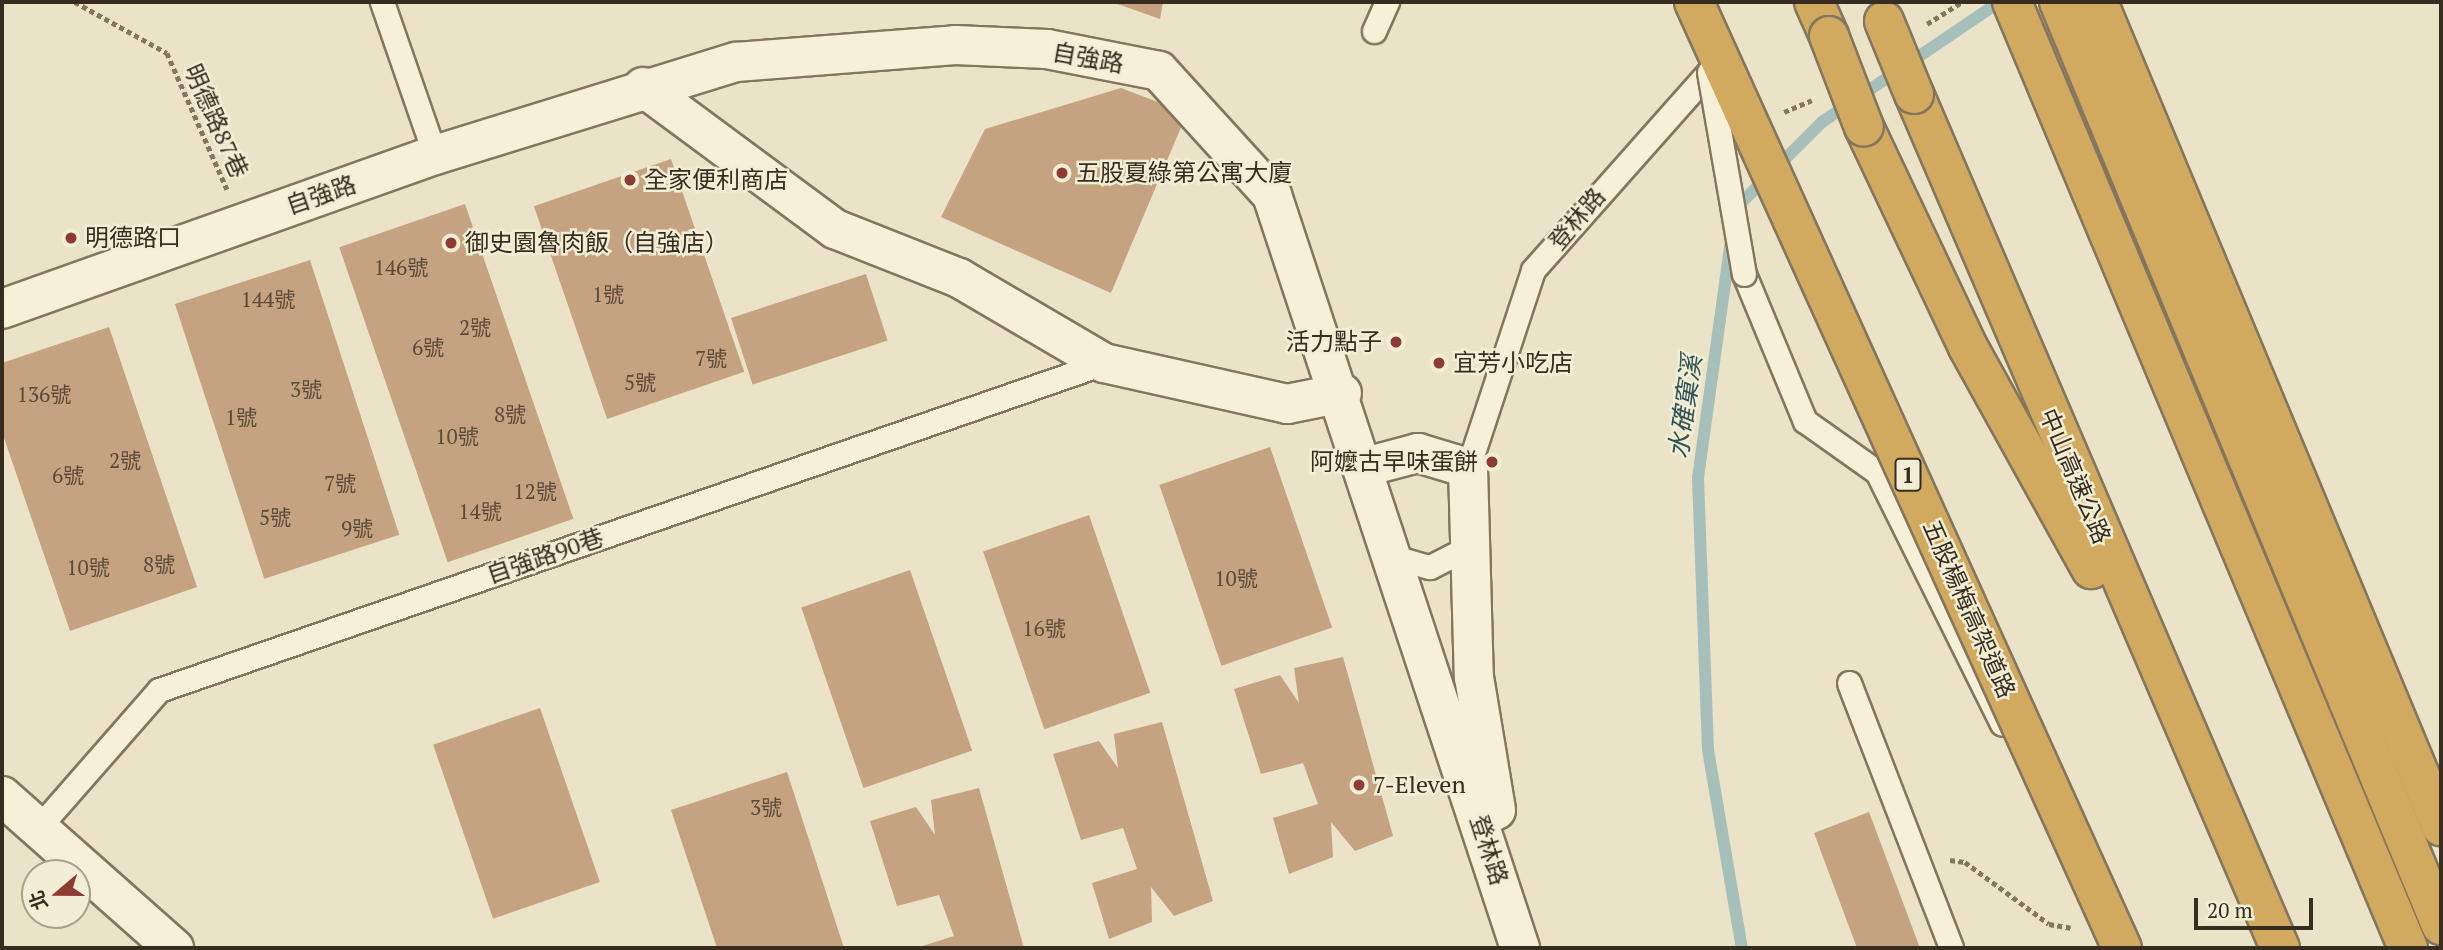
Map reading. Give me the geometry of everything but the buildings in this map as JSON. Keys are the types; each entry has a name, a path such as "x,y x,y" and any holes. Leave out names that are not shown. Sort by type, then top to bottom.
{"highway":[{"name":"五股楊梅高架道路","path":"1694,2 2114,944"},
{"path":"1814,2 1864,127 1968,347 2190,748"},
{"path":"2073,4 2441,826"},
{"path":"2073,4 2441,925"},
{"name":"中山高速公路","path":"1880,11 2190,748 2280,948"},
{"path":"2017,13 2408,948"}],"street":[{"path":"1675,2 1709,72"},
{"name":"自強路","path":"2,309 435,155 643,87 736,62 956,45 1047,49 1159,71 1272,195 1342,393 1365,467"},
{"path":"643,87 835,229 959,278 1104,363 1287,404 1342,393"},
{"path":"1365,467 1418,453 1468,468"},
{"name":"登林路","path":"1365,467 1519,946"},
{"name":"登林路","path":"1468,468 1474,677 1519,946"},
{"path":"2,796 174,948"}],"lane":[{"path":"382,2 435,155"},
{"path":"1374,31 1387,2"},
{"path":"1709,72 1744,274 1805,421 1877,472 2114,944"},
{"name":"登林路","path":"1468,468 1533,270 1709,72"},
{"name":"自強路90巷","path":"39,827 159,690 1104,363"},
{"path":"1394,557 1430,567 1469,547"},
{"path":"1849,683 1918,855 1951,948"}],"path":[{"name":"明德路87巷","path":"75,2 167,53 242,222"},
{"path":"1918,855 1965,862 2049,924 2114,944"}],"waterway":[{"name":"水確窠溪","path":"1736,208 1822,122 1999,2"},
{"name":"水確窠溪","path":"1731,240 1698,478 1708,750 1742,948"}],"place":[{"name":"五股夏綠第公寓大廈","path":"1062,173"},
{"name":"全家便利商店","path":"630,180"},
{"name":"明德路口","path":"71,238"},
{"name":"御史園魯肉飯（自強店）","path":"451,243"},
{"name":"活力點子","path":"1396,342"},
{"name":"宜芳小吃店","path":"1439,363"},
{"name":"阿嬤古早味蛋餅","path":"1492,462"},
{"name":"7-Eleven","path":"1359,785"}]}
